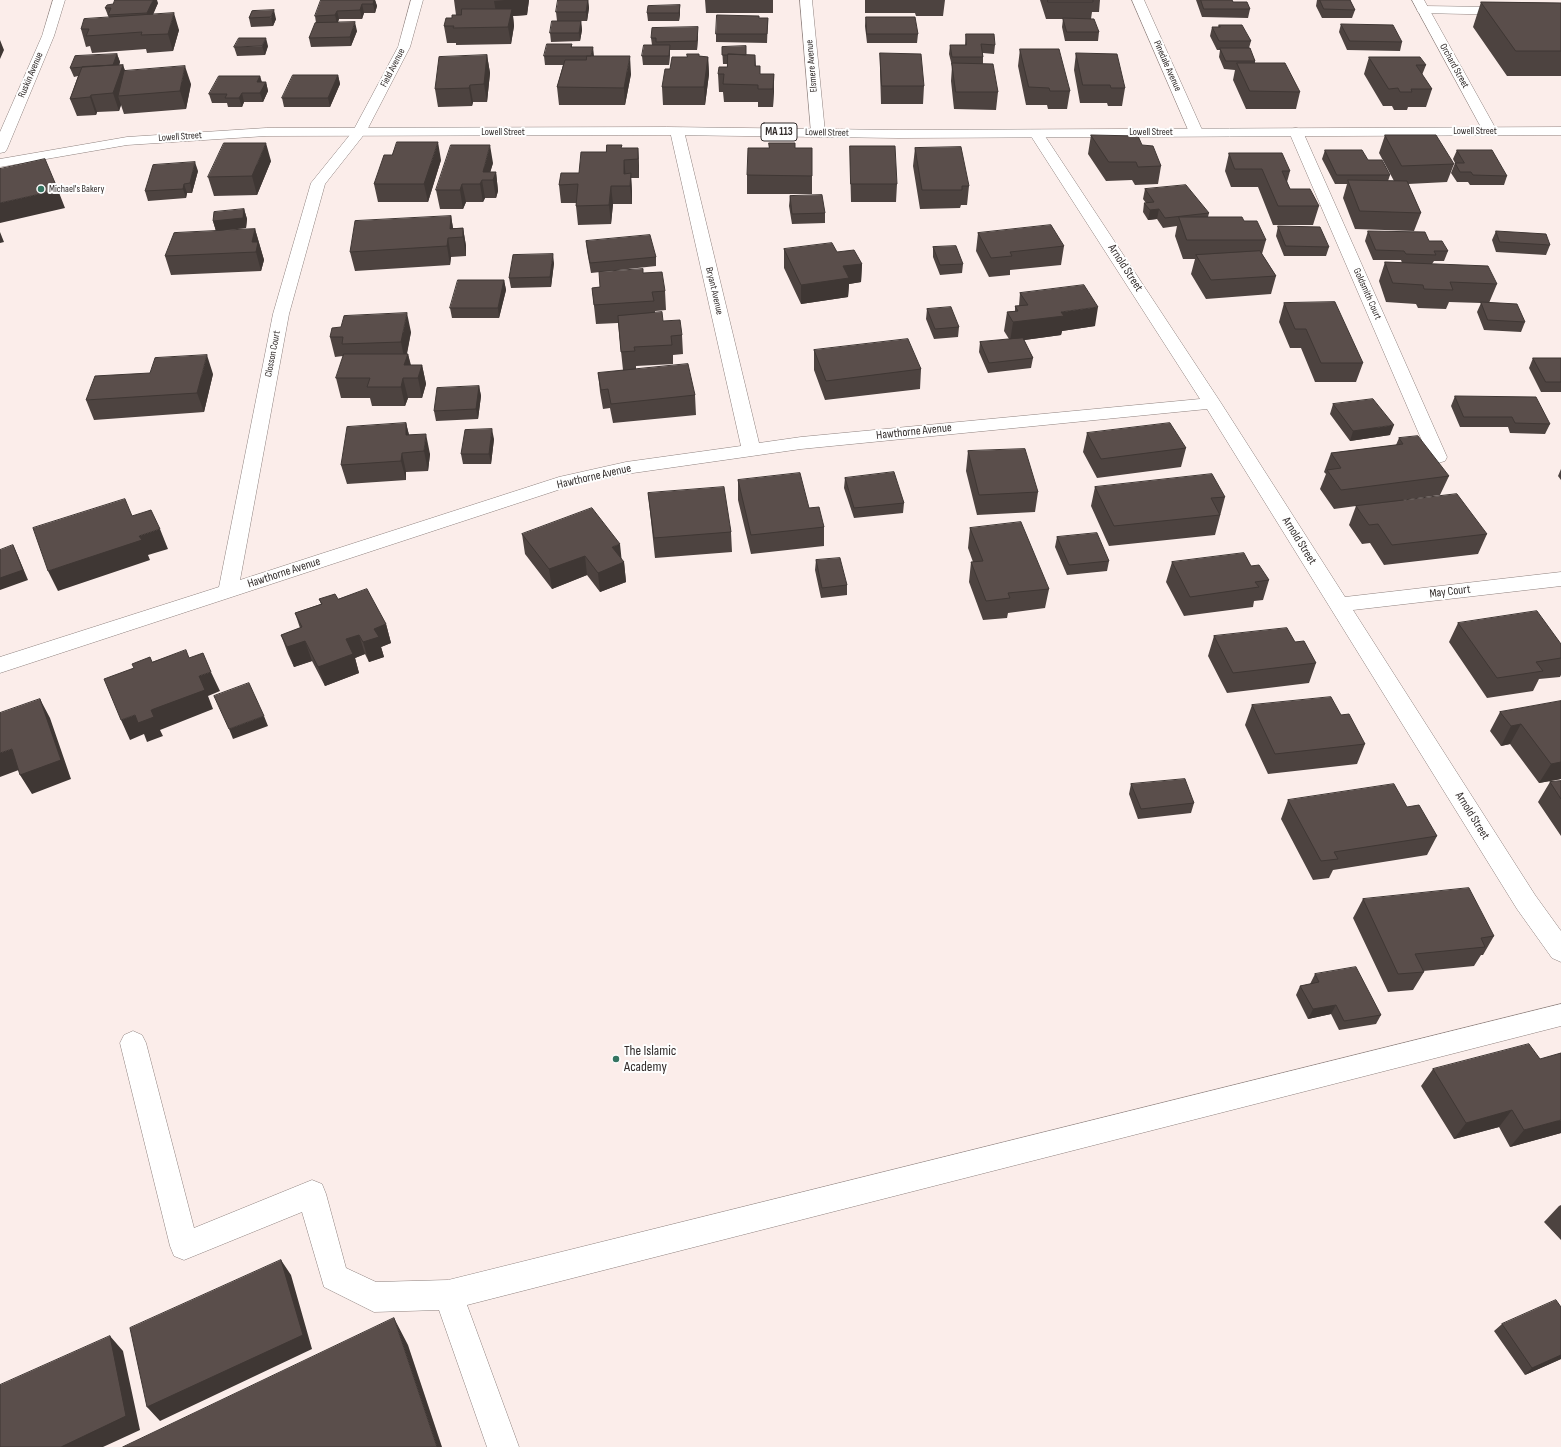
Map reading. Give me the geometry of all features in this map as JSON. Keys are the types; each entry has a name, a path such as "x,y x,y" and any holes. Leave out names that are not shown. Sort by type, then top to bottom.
{"street":[{"name":"Ruskin Avenue","path":"0,149 48,36 59,0"},
{"name":"Field Avenue","path":"359,132 404,47 417,0"},
{"name":"Elsmere Avenue","path":"806,0 818,132"},
{"name":"Pinedale Avenue","path":"1138,0 1196,132"},
{"path":"1476,10 1489,0"},
{"path":"1420,5 1476,10 1561,12"},
{"name":"Orchard Street","path":"1420,5 1490,131"},
{"name":"Lowell Street","path":"0,163 127,141 266,132 677,131 1036,133 1561,131"},
{"name":"Bryant Avenue","path":"677,131 751,450"},
{"name":"Closson Court","path":"228,591 281,314 318,183 359,132"},
{"name":"Goldsmith Court","path":"1296,132 1438,457"},
{"name":"Arnold Street","path":"1036,133 1212,403 1526,902 1561,951"},
{"name":"Hawthorne Avenue","path":"0,666 566,482 626,468 801,444 1212,403"},
{"name":"May Court","path":"1339,605 1561,578"},
{"path":"133,1043 184,1246 312,1194 334,1277 374,1297 448,1295 1561,1015"},
{"path":"448,1295 503,1447"}],"building":[{"path":"115,0 153,0 147,13 108,15 111,8 105,8 107,5 113,4"},
{"path":"321,0 374,0 373,4 362,4 360,10 337,11 335,15 315,16"},
{"path":"558,0 588,0 586,12 556,12"},
{"path":"1048,0 1093,0 1093,2 1048,2"},
{"path":"1201,0 1232,0 1233,2 1247,2 1250,9 1204,9"},
{"path":"1320,0 1350,0 1355,10 1324,9"},
{"path":"1481,2 1561,3 1561,51 1516,51"},
{"path":"680,5 679,13 647,13 648,6"},
{"path":"462,9 512,9 508,27 453,28 454,26 444,26 446,18 452,18 452,15 461,15"},
{"path":"274,10 271,17 249,18 252,11"},
{"path":"174,13 168,34 141,35 142,32 86,36 89,29 81,29 84,19"},
{"path":"717,15 759,16 759,18 768,18 767,34 716,34"},
{"path":"866,17 915,17 918,34 867,34"},
{"path":"1063,18 1094,19 1099,32 1067,32"},
{"path":"552,21 581,21 579,33 550,33"},
{"path":"355,22 350,37 309,38 315,23"},
{"path":"1341,24 1393,25 1402,42 1350,41"},
{"path":"1219,25 1242,25 1251,41 1219,41 1212,27 1220,27"},
{"path":"698,27 697,41 656,42 656,38 651,38 652,28"},
{"path":"966,34 994,34 995,45 981,44 983,57 952,57 950,45 966,45"},
{"path":"239,38 266,38 262,46 234,47"},
{"path":"547,44 572,44 571,47 593,47 591,56 544,56"},
{"path":"644,45 670,45 669,56 642,56"},
{"path":"746,46 746,55 722,55 722,47"},
{"path":"1220,48 1250,48 1255,61 1226,61"},
{"path":"1020,49 1059,49 1070,91 1050,91 1049,88 1029,87"},
{"path":"880,53 921,54 924,86 882,86"},
{"path":"1076,53 1117,54 1125,88 1111,88 1110,85 1083,85"},
{"path":"117,54 113,65 70,68 75,56"},
{"path":"687,54 699,54 699,56 708,57 704,87 662,87 665,69 670,69 672,57 687,57"},
{"path":"728,54 755,55 755,66 760,66 760,74 774,74 773,89 758,89 758,85 723,84 724,74 718,74 719,67 727,67"},
{"path":"487,55 484,84 470,85 469,88 435,89 439,57"},
{"path":"587,56 630,56 624,88 557,87 565,60 586,60"},
{"path":"1369,57 1420,57 1426,65 1416,65 1432,89 1411,89 1412,92 1400,92 1398,88 1389,89"},
{"path":"952,63 993,64 998,92 956,92"},
{"path":"1237,63 1285,63 1300,92 1250,91"},
{"path":"123,65 113,93 70,99 82,67"},
{"path":"185,66 180,91 118,96 124,71"},
{"path":"293,75 338,75 328,98 282,98"},
{"path":"219,76 260,76 257,82 266,82 260,93 242,93 239,98 225,98 227,94 209,94"},
{"path":"1091,135 1138,136 1142,145 1153,146 1161,166 1138,167 1136,162 1109,162"},
{"path":"1385,135 1436,135 1454,164 1402,166"},
{"path":"397,142 438,142 424,184 374,184 384,155 392,155"},
{"path":"224,143 266,143 252,176 208,177"},
{"path":"769,143 795,143 795,148 812,148 812,176 747,175 748,148 769,148"},
{"path":"451,145 490,145 483,172 496,172 493,180 482,180 480,184 462,184 460,190 436,190"},
{"path":"607,145 622,145 621,148 638,148 638,159 624,160 624,174 631,173 630,186 611,186 609,205 576,206 578,184 559,185 561,173 579,173 581,152 606,152"},
{"path":"850,146 895,146 897,184 851,184"},
{"path":"961,147 969,186 962,186 962,190 922,190 915,148"},
{"path":"1325,150 1362,150 1368,160 1382,160 1390,175 1337,175"},
{"path":"1457,150 1492,150 1507,176 1473,175 1471,172 1460,172 1455,163 1464,163"},
{"path":"1229,153 1282,153 1290,171 1282,171 1290,189 1310,189 1319,206 1278,206 1262,169 1235,169"},
{"path":"45,159 58,190 0,203 0,169"},
{"path":"195,162 190,183 184,184 183,189 145,191 153,165"},
{"path":"1348,180 1407,181 1421,213 1360,211"},
{"path":"1186,185 1209,213 1165,218 1159,209 1150,210 1144,203 1154,202 1145,189"},
{"path":"822,195 825,213 792,214 790,196"},
{"path":"244,209 243,218 213,221 214,212"},
{"path":"451,216 450,229 463,228 463,237 448,238 447,246 350,252 355,221"},
{"path":"1179,217 1242,217 1244,221 1257,221 1266,240 1187,240"},
{"path":"1051,225 1064,246 1010,252 1012,256 991,258 978,233"},
{"path":"1278,226 1320,227 1329,247 1286,246"},
{"path":"255,229 252,242 258,242 256,252 165,256 174,233"},
{"path":"1368,231 1425,232 1429,241 1442,241 1448,251 1434,251 1436,255 1406,254 1404,251 1376,250"},
{"path":"1496,231 1546,234 1550,245 1500,242"},
{"path":"650,235 656,257 590,263 586,241"},
{"path":"832,243 837,252 854,250 862,264 843,266 849,278 801,285 784,249"},
{"path":"956,246 963,264 940,265 933,247"},
{"path":"1260,251 1276,276 1211,280 1196,255"},
{"path":"553,254 550,277 509,278 513,255"},
{"path":"1385,262 1488,266 1497,284 1450,282 1453,290 1424,289 1423,285 1393,283"},
{"path":"643,269 643,273 662,272 665,291 652,292 654,301 594,305 592,288 600,287 599,272"},
{"path":"458,280 504,280 498,308 450,308"},
{"path":"1084,285 1098,307 1061,312 1064,316 1013,322 1007,312 1018,311 1015,306 1028,305 1020,293"},
{"path":"1335,302 1363,363 1321,363 1306,329 1295,329 1284,303"},
{"path":"1481,302 1517,304 1525,322 1488,320"},
{"path":"951,307 959,327 935,329 927,309"},
{"path":"662,312 663,321 680,320 682,335 671,336 672,345 634,347 635,351 621,352 618,316"},
{"path":"407,313 401,342 342,344 343,337 330,337 332,328 341,327 344,316"},
{"path":"1023,338 1033,358 989,363 980,342"},
{"path":"908,339 921,369 826,381 814,350"},
{"path":"344,354 408,354 404,365 422,365 418,378 403,378 401,387 367,387 370,378 336,378"},
{"path":"207,355 197,393 86,400 95,376 150,373 155,358"},
{"path":"1533,358 1561,358 1561,382 1546,382"},
{"path":"688,364 695,395 611,404 608,389 601,390 598,373"},
{"path":"479,386 476,409 434,411 437,388"},
{"path":"1455,396 1536,397 1550,424 1515,423 1512,417 1464,417"},
{"path":"1373,399 1394,425 1353,431 1333,404"},
{"path":"406,423 406,435 426,434 424,451 402,453 401,461 341,465 347,427"},
{"path":"1170,423 1186,448 1101,459 1087,433"},
{"path":"492,429 489,454 461,454 465,430"},
{"path":"1418,436 1449,476 1341,490 1327,470 1341,468 1331,453 1403,444 1399,438"},
{"path":"1025,449 1038,492 979,495 968,451"},
{"path":"894,472 904,503 854,508 845,478"},
{"path":"800,473 809,508 819,507 824,527 751,535 738,480"},
{"path":"1212,474 1225,497 1211,498 1220,515 1114,526 1095,487"},
{"path":"724,487 731,532 654,538 648,493"},
{"path":"1457,494 1487,534 1392,545 1378,524 1369,525 1356,506"},
{"path":"125,499 132,516 151,510 160,529 139,536 142,540 48,571 33,528"},
{"path":"592,508 620,544 612,547 624,562 598,573 585,556 549,569 522,534"},
{"path":"1021,522 1049,589 1008,593 1010,598 986,601 971,562 983,561 970,528"},
{"path":"1097,533 1109,561 1069,565 1057,537"},
{"path":"13,545 23,570 0,578 0,550"},
{"path":"1244,553 1251,566 1259,565 1269,580 1255,582 1259,587 1190,597 1172,562"},
{"path":"840,558 847,585 822,588 816,560"},
{"path":"367,589 386,624 374,629 379,637 363,642 359,635 346,639 353,654 318,667 305,641 287,647 281,635 302,627 295,613 322,604 319,599 335,594 338,599"},
{"path":"1537,611 1561,644 1561,658 1536,662 1543,671 1497,678 1458,623"},
{"path":"1287,628 1295,642 1304,641 1316,663 1233,673 1214,636"},
{"path":"186,650 189,658 203,653 211,672 199,676 205,690 151,710 154,717 138,723 135,715 121,720 104,679 134,668 132,664 150,657 152,662"},
{"path":"249,683 264,716 229,729 214,696"},
{"path":"1331,697 1341,715 1349,714 1365,744 1275,754 1252,705"},
{"path":"40,699 61,760 20,775 12,749 0,753 0,713"},
{"path":"1561,701 1561,762 1551,764 1521,724 1511,726 1500,712"},
{"path":"1185,779 1194,803 1141,809 1131,784"},
{"path":"1561,781 1561,799 1550,782"},
{"path":"1394,784 1407,807 1419,805 1437,836 1334,852 1338,859 1321,861 1288,800"},
{"path":"1469,888 1494,936 1481,938 1485,947 1415,954 1424,972 1398,974 1363,899"},
{"path":"1356,967 1381,1015 1344,1021 1336,1005 1313,1009 1300,986 1319,982 1315,974"},
{"path":"1529,1044 1540,1059 1561,1053 1561,1120 1524,1130 1512,1110 1466,1123 1433,1069"},
{"path":"281,1260 303,1335 147,1407 130,1328"},
{"path":"1556,1300 1561,1307 1561,1355 1532,1368 1502,1324"},
{"path":"394,1318 437,1447 123,1447"},
{"path":"110,1336 126,1416 61,1447 0,1447 0,1385"}],"place":[{"name":"Michael's Bakery","path":"41,189"},
{"name":"The Islamic Academy","path":"616,1059"}]}
